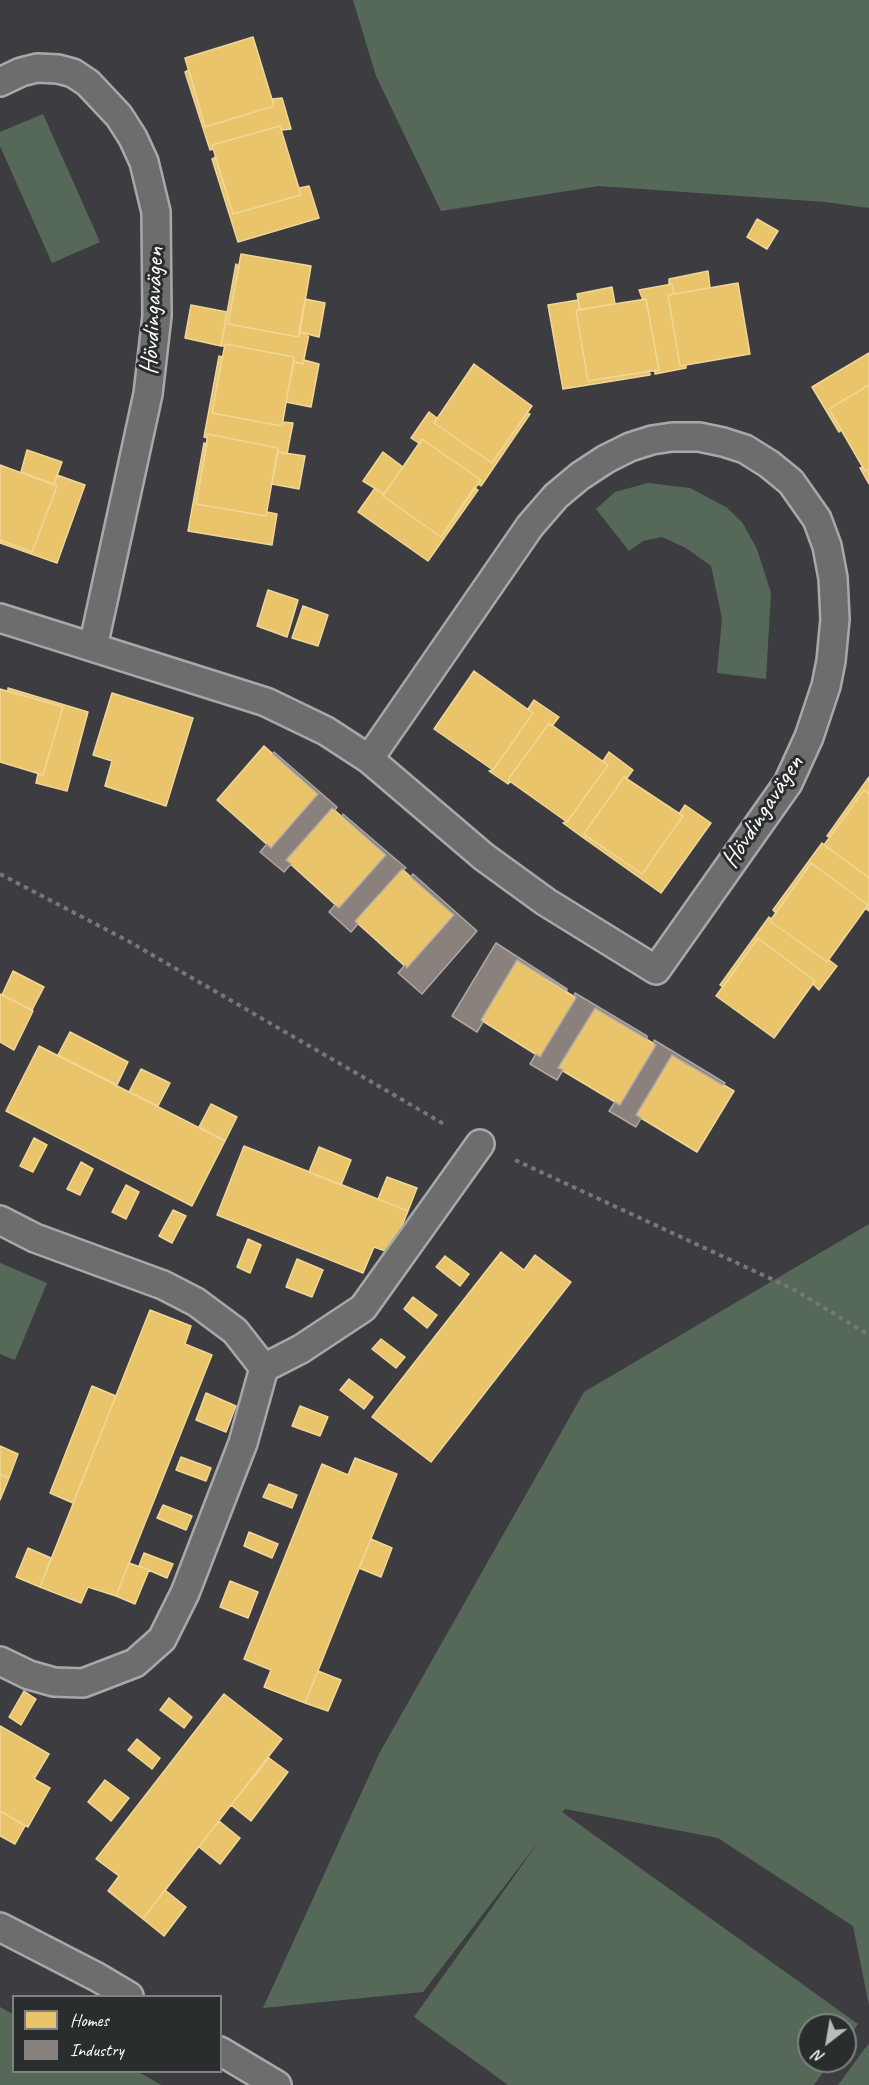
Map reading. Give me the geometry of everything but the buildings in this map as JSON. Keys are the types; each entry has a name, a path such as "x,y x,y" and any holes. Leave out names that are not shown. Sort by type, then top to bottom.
{"lane":[{"name":"Hövdingavägen","path":"0,82 21,72 37,68 58,69 73,73 88,82 119,116 133,138 144,162 156,212 157,316 148,394 93,647"},
{"name":"Hövdingavägen","path":"0,618 266,702 326,730 369,759 484,857 546,902 656,970 788,783 809,737 826,686 835,619 831,568 827,546 817,519 791,482 769,464 745,449 723,442 672,437 630,447 606,459 580,476 556,496 530,526 369,759"},
{"path":"0,1661 29,1675 54,1682 83,1683 135,1663 162,1639 185,1593 243,1443 264,1368 302,1349 363,1308 385,1281 480,1144"},
{"path":"0,1220 34,1238 163,1285 196,1302 235,1331 264,1368"},
{"path":"0,1927 127,1995"},
{"path":"222,2052 276,2085"}],"path":[{"path":"0,874 130,942 480,1144 793,1289 869,1335"}],"green space":[{"path":"353,0 869,0 869,208 825,202 599,186 441,211 376,76"},
{"path":"43,114 100,242 52,263 0,146 0,132"},
{"path":"648,483 690,488 726,507 742,522 757,549 771,593 766,679 717,673 722,618 711,566 686,548 662,537 643,541 629,551 596,509 615,492"},
{"path":"869,1224 869,2005 853,1926 718,1838 565,1809 562,1812 843,2013 797,2013 797,2073 822,2073 814,2085 508,2085 414,2017 540,1840 423,1992 263,2008 380,1752 584,1392"},
{"path":"0,1263 47,1283 15,1360 0,1354"},
{"path":"0,2007 12,2013 12,2073 141,2073 161,2085 0,2085"},
{"path":"869,2043 869,2085 838,2085 847,2073 857,2073 857,2059"}]}
